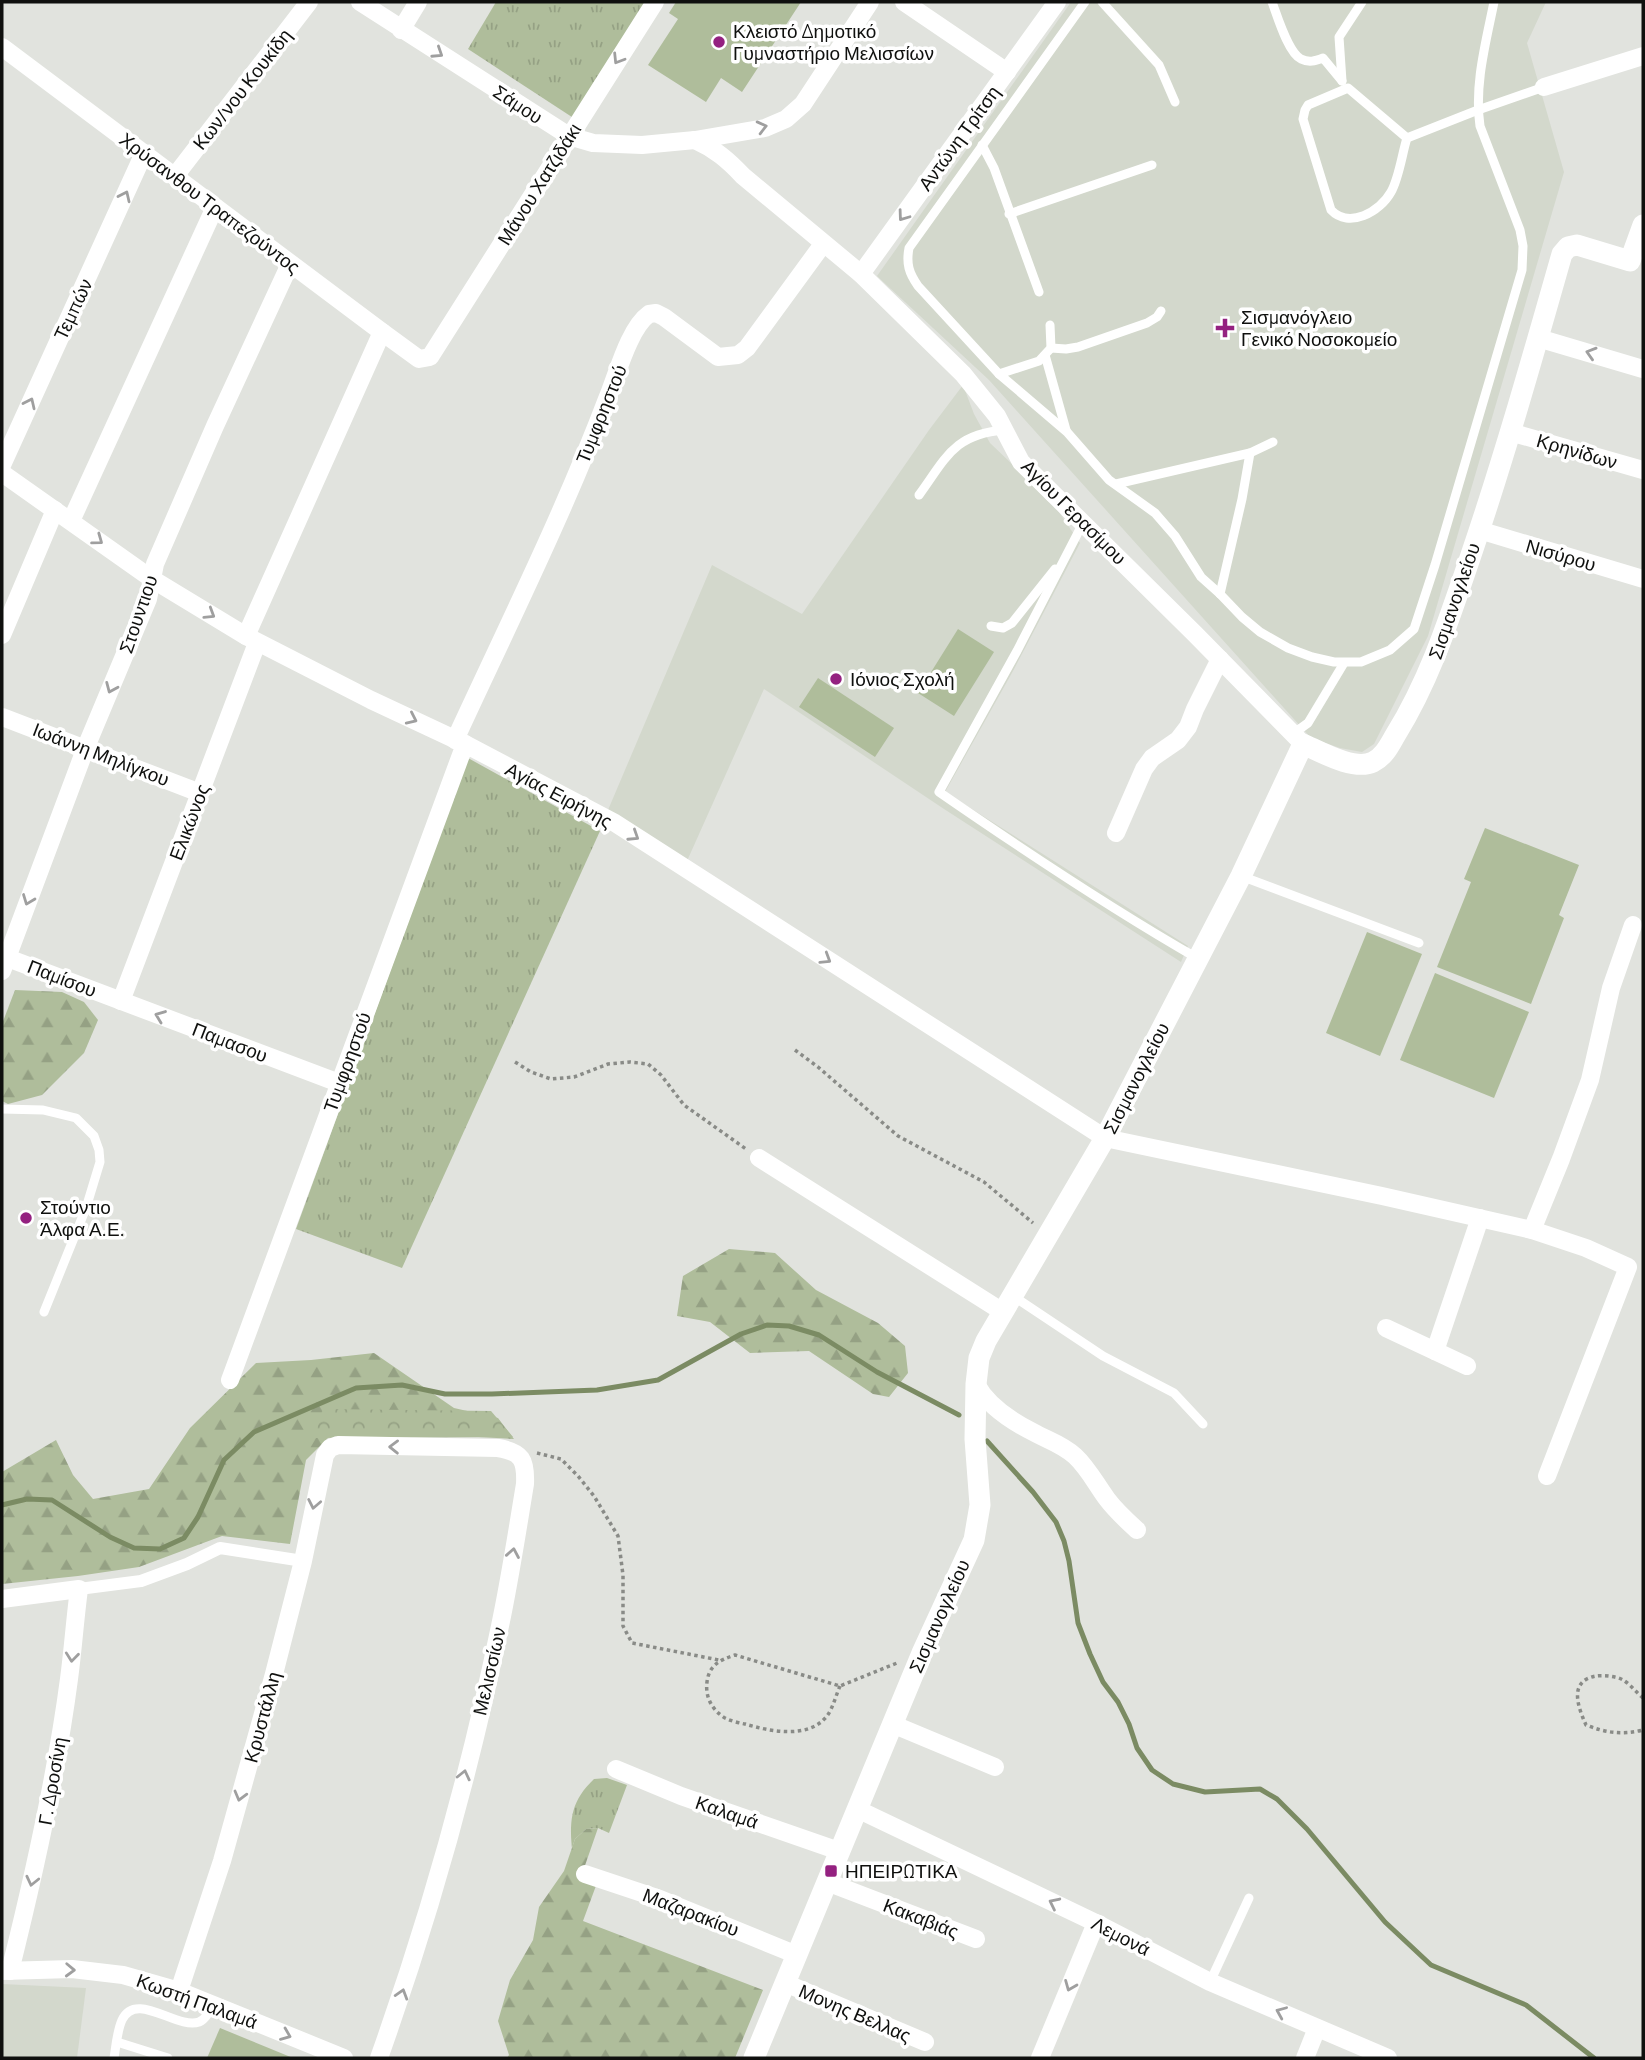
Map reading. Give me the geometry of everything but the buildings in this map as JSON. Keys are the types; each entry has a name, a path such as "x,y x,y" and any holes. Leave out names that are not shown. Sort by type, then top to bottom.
{"street":[{"name":"Κων/νου Κουκίδη","path":"175,176 309,2"},
{"name":"Σάμου","path":"360,2 569,136 593,143 633,146 695,140 765,128 786,119 803,104 870,2"},
{"path":"401,30 418,2"},
{"name":"Μάνου Χατζιδάκι","path":"419,359 430,357 655,2"},
{"path":"904,2 1007,72"},
{"name":"Αντώνη Τρίτση","path":"861,274 1058,2"},
{"name":"Χρύσανθου Τραπεζούντος","path":"2,47 419,359"},
{"path":"1544,88 1643,56"},
{"name":"Αγίου Γερασίμου","path":"695,140 713,148 822,244 861,274 963,374 998,416 1021,462 1298,738"},
{"name":"Τεμπών","path":"2,465 144,153"},
{"path":"71,521 215,207"},
{"path":"1637,263 1643,225"},
{"name":"Τυμφρηστού","path":"230,1380 460,742 558,520 635,327 649,314 656,313 718,357 738,355 747,348 822,244"},
{"name":"Σισμανογλείου","path":"754,2058 922,1653 974,1540 979,1519 980,1492 975,1439 976,1384 982,1349 1105,1138 1241,876 1298,738 1334,757 1357,764 1369,763 1382,756 1404,722 1437,656 1510,432 1562,254 1568,247 1577,245 1637,263"},
{"name":"Στουντιου","path":"3,961 86,747 148,599 155,564 290,264"},
{"name":"Ελικώνος","path":"121,1001 200,793 252,640 382,332"},
{"path":"1538,338 1643,369"},
{"name":"Κρηνίδων","path":"1510,432 1643,470"},
{"name":"Αγίας Ειρήνης","path":"2,473 152,579 252,640 460,742 615,823 1105,1138"},
{"path":"2,635 55,510"},
{"name":"Νισύρου","path":"1479,530 1643,579"},
{"path":"1116,834 1144,769 1152,758 1178,740 1188,727 1220,659"},
{"name":"Ιωάννη Μηλίγκου","path":"2,717 200,793"},
{"path":"1532,1230 1590,1080 1611,988 1633,925"},
{"name":"Παμίσου","path":"3,961 121,1001"},
{"name":"Παμασου","path":"121,1001 339,1083"},
{"path":"1105,1138 1532,1230 1586,1248 1635,1270 1547,1476"},
{"path":"759,1158 1008,1304"},
{"path":"1434,1351 1480,1218"},
{"path":"1386,1328 1467,1366"},
{"path":"976,1384 981,1393 1005,1416 1074,1454 1108,1500 1137,1530"},
{"name":"Κρυστάλλη","path":"179,1991 222,1861 303,1561 322,1463 330,1448 498,1448 519,1454"},
{"name":"Μελισσίων","path":"380,2058 401,1998 455,1815 500,1626 525,1484 523,1462 519,1454"},
{"path":"2,1599 141,1581 220,1548 303,1561"},
{"name":"Γ. Δροσίνη","path":"6,1971 33,1877 53,1776 69,1679 79,1589"},
{"path":"892,1724 995,1767"},
{"name":"Καλαμά","path":"615,1769 681,1796 839,1851"},
{"name":"Λεμονά","path":"857,1809 1096,1923 1210,1982 1388,2058"},
{"name":"Μαζαρακίου","path":"585,1874 660,1899 797,1955"},
{"name":"Κακαβιάς","path":"827,1882 976,1939"},
{"path":"1040,2058 1096,1923"},
{"name":"Κωστή Παλαμά","path":"6,1971 72,1969 123,1975 179,1991 344,2058"},
{"name":"Μονης Βελλας","path":"785,1983 925,2042"},
{"path":"1305,2058 1317,2028"}],"lane":[{"path":"1085,2 909,248 909,272 918,286 999,374 1067,432 1109,480 1166,524 1201,577 1220,593 1242,618 1288,648 1312,657 1344,663 1361,662 1390,650 1414,629 1522,270 1523,246 1520,230 1480,126 1478,110 1484,54 1494,2"},
{"path":"1102,2 1159,65 1175,102"},
{"path":"1272,2 1294,54 1311,62 1323,58 1345,84 1407,138"},
{"path":"1345,84 1339,37 1362,2"},
{"path":"1345,84 1308,106 1303,119 1331,210 1336,215 1342,219 1353,219 1382,204 1392,191 1407,138"},
{"path":"1407,138 1544,88"},
{"path":"982,145 994,168 1039,292"},
{"path":"1009,214 1152,165"},
{"path":"999,374 1039,361 1048,351 1077,347 1147,323 1161,311"},
{"path":"1050,326 1048,351 1067,432"},
{"path":"919,495 954,446 987,431 1006,429"},
{"path":"1116,484 1250,453 1273,442"},
{"path":"1220,593 1250,453"},
{"path":"1083,523 1017,651 939,792 1056,871 1198,959"},
{"path":"991,626 1003,628 1012,623 1065,557"},
{"path":"1298,738 1344,663"},
{"path":"1241,876 1419,943"},
{"path":"2,1109 43,1110 76,1118 94,1136 99,1150 100,1162 86,1208 44,1312"},
{"path":"1008,1304 1174,1393 1203,1424"},
{"path":"1210,1982 1249,1898"},
{"path":"114,2058 123,2017 133,2010 145,2009 192,2023 205,2018 212,2005"},
{"path":"117,2042 168,2058"}],"path":[{"path":"795,1050 898,1136 984,1182 1048,1236"},
{"path":"515,1062 531,1072 551,1079 573,1077 608,1065 630,1062 648,1065 661,1075 684,1105 759,1158"},
{"path":"519,1454 540,1453 561,1459 594,1496 618,1536 623,1575 622,1626 632,1643 719,1660 735,1655 840,1686 922,1653"},
{"path":"719,1660 708,1673 706,1690 710,1704 726,1719 761,1729 791,1732 812,1727 826,1716 840,1686"},
{"path":"1643,1698 1622,1679 1602,1675 1587,1678 1578,1688 1577,1706 1586,1725 1603,1732 1627,1733 1643,1730"}],"shaded area":[{"name":"Σισμανόγλειο Γενικό Νοσοκομείο","path":"1071,2 1546,2 1527,43 1564,172 1428,636 1374,744 1362,752 1311,738 989,380 877,276"},
{"name":"Ιόνιος Σχολή","path":"963,385 974,414 990,443 1052,502 1080,543 1013,671 945,792 1188,946 1181,962 764,689 687,861 608,810 712,565 802,614"},
{"path":"2,1984 86,1988 77,2058 2,2058"}],"green space":[{"path":"496,2 647,2 575,119 468,49"},
{"name":"Κλειστό Δημοτικό Γυμναστήριο Μελισσίων","path":"676,2 801,2 742,92 721,78 706,102 648,65 678,19 669,13"},
{"path":"958,629 994,652 954,716 918,693"},
{"path":"818,678 894,728 875,757 799,707"},
{"path":"468,758 600,831 402,1268 296,1229"},
{"path":"1485,828 1579,865 1559,915 1564,918 1531,1004 1437,967 1471,882 1464,879"},
{"path":"1367,932 1422,954 1380,1056 1326,1033"},
{"path":"1435,973 1529,1012 1494,1098 1400,1060"},
{"path":"15,990 62,992 84,1002 98,1020 84,1053 42,1095 8,1104 2,1101 2,1024"},
{"path":"729,1249 775,1253 816,1290 878,1323 905,1346 908,1373 889,1397 873,1394 809,1351 750,1353 710,1322 677,1316 683,1276"},
{"path":"374,1353 454,1408 498,1418 514,1439 389,1432 332,1434 306,1460 290,1544 222,1536 139,1567 2,1584 2,1472 56,1440 73,1475 93,1499 149,1489 190,1428 256,1363"},
{"path":"323,1409 491,1411 513,1437 314,1438"},
{"path":"607,1778 627,1785 609,1833 598,1828 586,1829 575,1839 572,1848 572,1819 581,1794 594,1779"},
{"path":"598,1828 581,1877 597,1883 583,1921 763,1990 735,2058 507,2058 509,2055 498,2021 510,1980 533,1940 539,1907 564,1871 575,1839 586,1829"},
{"path":"220,2028 293,2058 207,2058"}],"waterway":[{"path":"2,1505 27,1499 52,1500 110,1537 134,1548 160,1549 184,1538 198,1517 224,1460 254,1432 356,1388 402,1385 445,1394 597,1390 658,1380 741,1334 767,1325 789,1326 819,1335 877,1372 959,1415"},
{"path":"987,1441 1056,1522 1069,1561 1078,1623 1103,1682 1118,1702 1137,1748 1152,1770 1173,1784 1205,1792 1260,1789 1277,1799 1307,1829 1385,1922 1431,1965 1526,2005 1594,2058"}],"place":[{"name":"Κλειστό Δημοτικό Γυμναστήριο Μελισσίων","path":"719,42"},
{"name":"Σισμανόγλειο Γενικό Νοσοκομείο","path":"1225,328"},
{"name":"Ιόνιος Σχολή","path":"836,679"},
{"name":"Στούντιο Άλφα Α.Ε.","path":"26,1218"},
{"name":"ΗΠΕΙΡΩΤΙΚΑ","path":"831,1871"}]}
